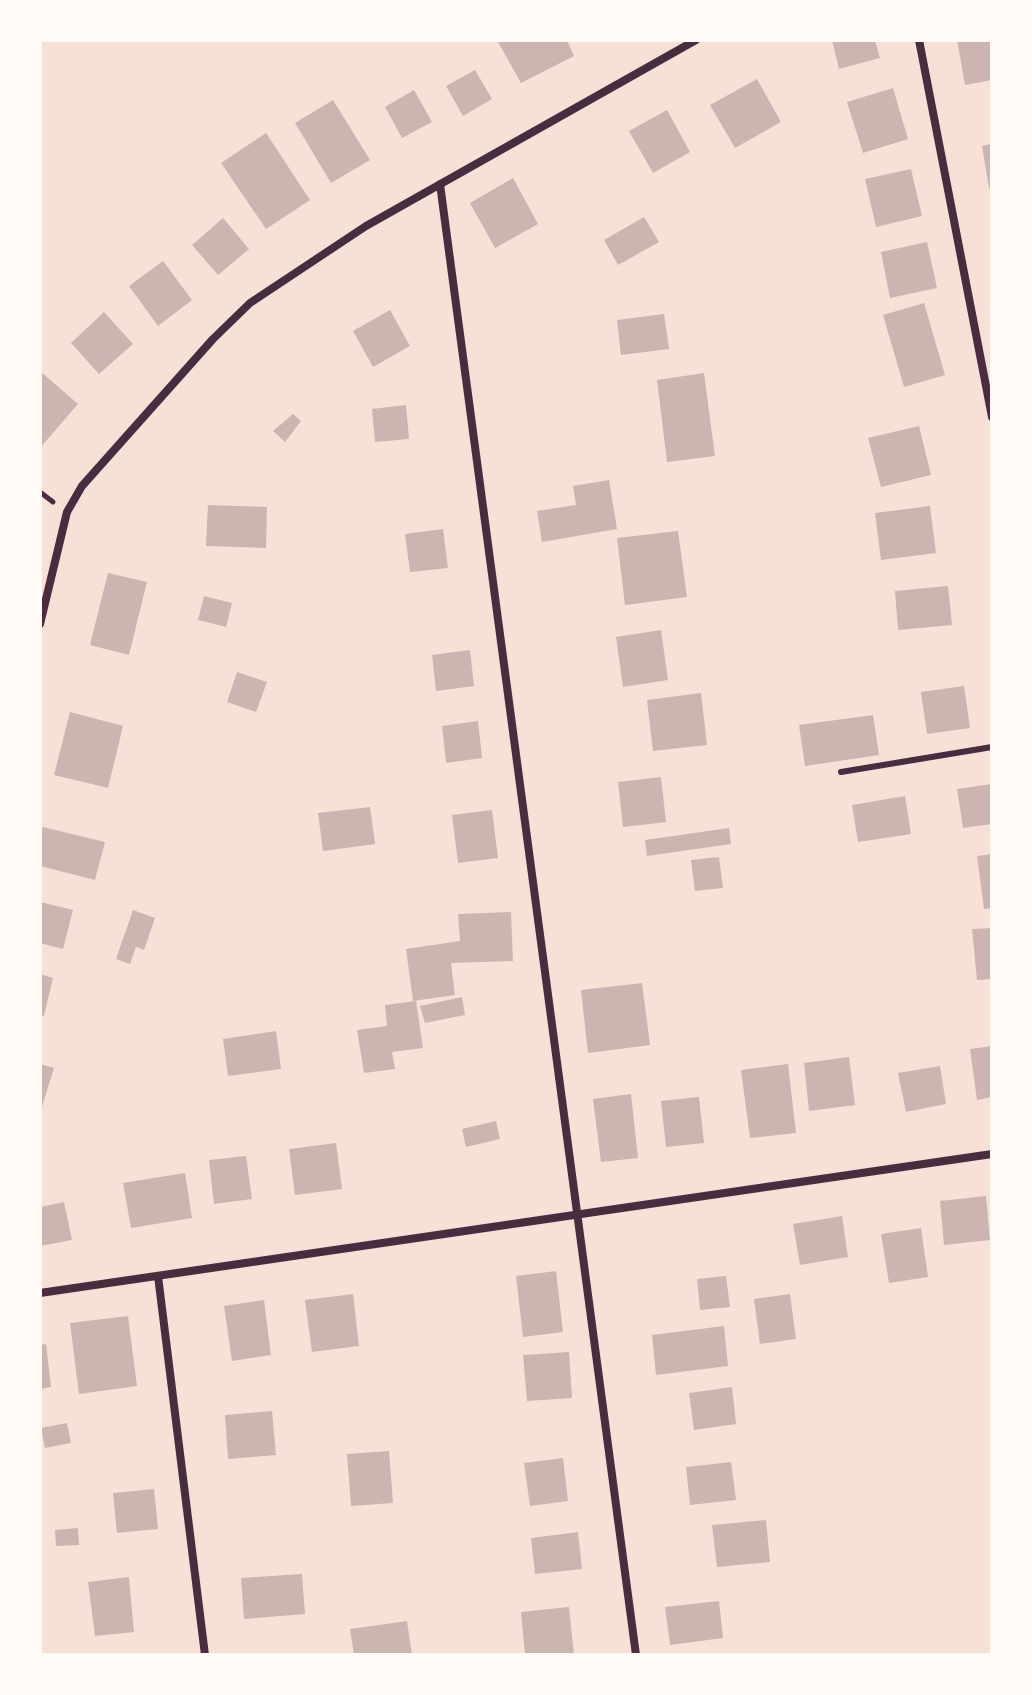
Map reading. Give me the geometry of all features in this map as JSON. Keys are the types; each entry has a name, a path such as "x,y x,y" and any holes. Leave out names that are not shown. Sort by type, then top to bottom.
{"street":[{"path":"40,624 67,512 82,486 213,339 250,303 366,226 696,40"},
{"path":"919,40 992,417"},
{"path":"440,184 636,1655"},
{"path":"40,1293 992,1154"},
{"path":"158,1276 205,1655"}],"lane":[{"path":"841,772 992,747"}],"building":[{"path":"497,40 567,40 574,56 521,83"},
{"path":"832,40 875,40 880,58 839,69"},
{"path":"957,40 992,40 992,80 965,85"},
{"path":"475,70 492,99 463,116 446,86"},
{"path":"757,79 781,122 735,148 710,105"},
{"path":"893,88 908,139 863,153 847,102"},
{"path":"414,90 432,122 402,138 385,107"},
{"path":"333,100 370,160 331,183 295,123"},
{"path":"667,110 690,152 653,173 629,131"},
{"path":"266,133 310,200 266,229 221,163"},
{"path":"992,144 992,188 989,188 982,146"},
{"path":"911,169 922,216 876,227 865,179"},
{"path":"513,178 538,224 495,248 470,203"},
{"path":"644,217 659,242 618,265 604,240"},
{"path":"223,218 249,249 218,275 192,245"},
{"path":"927,242 937,288 890,298 881,252"},
{"path":"163,261 192,300 158,326 129,286"},
{"path":"924,303 945,375 904,387 883,315"},
{"path":"390,310 410,346 373,367 353,331"},
{"path":"104,312 133,344 99,374 71,343"},
{"path":"664,314 669,349 621,355 617,320"},
{"path":"40,371 78,404 40,448"},
{"path":"704,373 715,456 667,462 657,380"},
{"path":"406,405 409,439 375,442 372,409"},
{"path":"293,414 301,421 285,442 273,431"},
{"path":"919,426 931,475 881,487 868,438"},
{"path":"609,480 617,529 542,542 537,511 576,505 573,486"},
{"path":"208,505 267,507 266,548 206,546"},
{"path":"930,506 936,553 881,560 875,513"},
{"path":"443,529 448,568 410,572 405,534"},
{"path":"678,531 687,597 625,605 617,538"},
{"path":"108,573 147,582 129,655 90,645"},
{"path":"948,586 952,625 898,630 895,591"},
{"path":"204,596 232,603 226,627 198,620"},
{"path":"661,630 668,680 623,687 616,637"},
{"path":"470,650 474,686 436,691 432,655"},
{"path":"237,672 267,682 256,712 227,702"},
{"path":"964,686 970,728 927,734 921,692"},
{"path":"701,693 707,745 653,751 647,700"},
{"path":"70,712 123,726 108,788 54,775"},
{"path":"873,715 879,755 805,766 799,725"},
{"path":"478,721 482,758 446,763 442,726"},
{"path":"661,777 666,822 623,827 618,782"},
{"path":"992,784 992,824 963,828 957,789"},
{"path":"905,796 911,834 858,842 852,805"},
{"path":"370,807 375,844 323,851 318,813"},
{"path":"492,810 498,858 458,863 452,815"},
{"path":"43,827 105,842 95,880 40,866"},
{"path":"729,828 731,844 647,856 645,840"},
{"path":"992,854 992,908 984,909 977,856"},
{"path":"719,857 723,888 695,891 691,860"},
{"path":"40,902 73,910 63,949 40,943"},
{"path":"133,910 155,918 144,950 136,947 130,964 116,959"},
{"path":"511,912 513,961 451,963 455,995 413,1001 406,949 460,941 458,914"},
{"path":"992,928 992,979 977,980 972,929"},
{"path":"40,974 53,978 44,1016 40,1015"},
{"path":"642,983 650,1045 588,1053 581,990"},
{"path":"462,997 465,1015 425,1023 420,1006"},
{"path":"416,1001 423,1048 392,1052 395,1069 364,1073 357,1030 387,1026 385,1005"},
{"path":"276,1031 281,1069 228,1076 223,1039"},
{"path":"992,1046 992,1097 977,1100 970,1049"},
{"path":"849,1057 855,1105 809,1111 804,1063"},
{"path":"40,1064 54,1068 41,1110 40,1110"},
{"path":"788,1064 796,1133 750,1138 741,1070"},
{"path":"940,1066 946,1104 906,1112 898,1073"},
{"path":"631,1094 638,1158 601,1162 593,1099"},
{"path":"699,1097 704,1143 666,1147 661,1101"},
{"path":"496,1121 500,1139 466,1147 462,1129"},
{"path":"336,1143 342,1189 295,1195 289,1149"},
{"path":"246,1156 252,1199 214,1204 209,1160"},
{"path":"185,1173 192,1218 131,1228 123,1183"},
{"path":"986,1196 990,1240 944,1245 940,1201"},
{"path":"64,1202 72,1240 40,1246 40,1207"},
{"path":"842,1216 848,1257 800,1265 793,1224"},
{"path":"921,1228 928,1277 889,1283 881,1234"},
{"path":"556,1271 563,1332 523,1337 516,1276"},
{"path":"726,1276 730,1307 700,1310 697,1279"},
{"path":"353,1294 359,1346 312,1352 305,1300"},
{"path":"790,1294 796,1339 760,1344 754,1299"},
{"path":"264,1300 271,1355 232,1361 224,1306"},
{"path":"128,1316 137,1386 79,1394 70,1323"},
{"path":"724,1326 728,1366 656,1375 652,1335"},
{"path":"46,1344 51,1387 40,1389 40,1345"},
{"path":"569,1352 572,1398 527,1401 523,1355"},
{"path":"732,1387 736,1424 694,1430 689,1393"},
{"path":"272,1411 276,1455 228,1459 225,1415"},
{"path":"67,1423 71,1443 45,1448 41,1428"},
{"path":"389,1451 393,1503 351,1506 347,1454"},
{"path":"563,1458 568,1501 530,1506 524,1463"},
{"path":"731,1462 736,1500 690,1505 686,1467"},
{"path":"154,1489 158,1529 117,1533 113,1493"},
{"path":"766,1520 770,1562 717,1567 712,1525"},
{"path":"78,1528 79,1545 56,1546 55,1530"},
{"path":"578,1532 582,1569 535,1574 531,1538"},
{"path":"302,1574 305,1614 244,1619 241,1578"},
{"path":"129,1577 134,1632 95,1636 88,1582"},
{"path":"719,1601 723,1638 670,1645 665,1607"},
{"path":"569,1607 574,1655 525,1655 521,1612"},
{"path":"407,1621 412,1655 354,1655 350,1629"}]}
